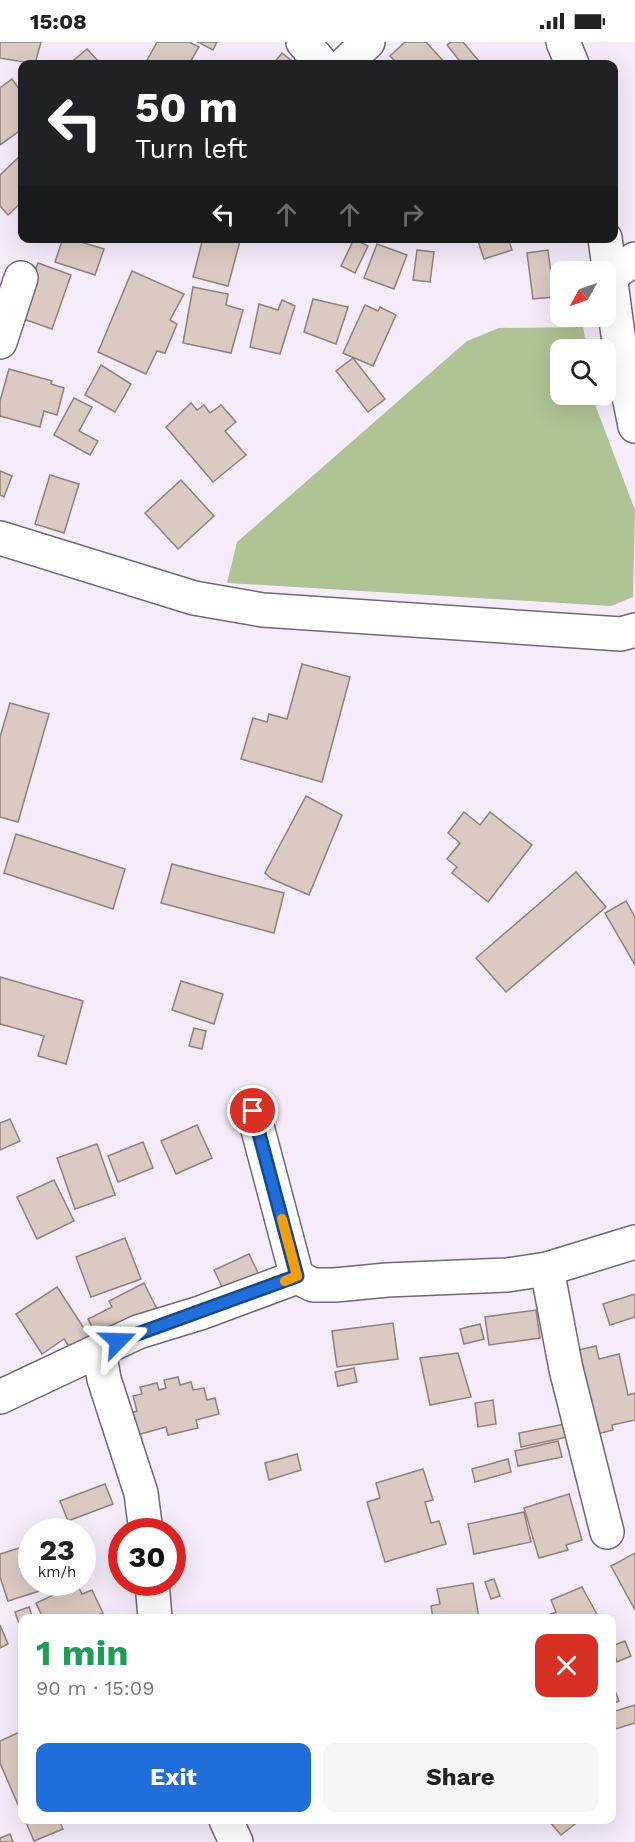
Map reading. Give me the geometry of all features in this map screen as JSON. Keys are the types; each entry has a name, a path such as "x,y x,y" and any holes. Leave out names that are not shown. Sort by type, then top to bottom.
{"street":[{"path":"303,42 319,60"},
{"path":"349,60 368,42"},
{"path":"563,42 570,60"},
{"path":"608,243 622,267 621,357 635,426"},
{"path":"0,342 21,278"},
{"path":"0,537 194,598 263,610 621,634 635,630"},
{"path":"253,1111 297,1276 313,1285 507,1275 547,1269 635,1242"},
{"path":"547,1269 566,1369 607,1532"},
{"path":"0,1397 138,1332 200,1313 297,1276"},
{"path":"99,1350 104,1379 141,1493 144,1518"},
{"path":"153,1596 155,1614"},
{"path":"228,1824 236,1842"}],"green space":[{"path":"583,327 585,339 550,339 550,405 596,405 635,510 633,597 611,606 227,583 237,542 467,341 499,328"}],"building":[{"path":"0,42 41,42 36,60 18,61 0,58"},
{"path":"157,42 189,42 199,47 191,60 147,60"},
{"path":"198,42 217,42 213,50"},
{"path":"405,42 426,42 442,60 394,60 390,56"},
{"path":"451,42 463,42 478,60 459,60 447,45"},
{"path":"87,49 97,60 74,60"},
{"path":"282,53 291,60 276,60"},
{"path":"12,79 18,87 18,132 0,145 0,88"},
{"path":"18,158 18,206 8,215 0,206 0,175"},
{"path":"61,243 84,243 104,249 95,275 55,262"},
{"path":"202,243 239,243 228,286 193,277"},
{"path":"352,243 362,243 368,246 355,273 341,266"},
{"path":"479,243 510,243 512,250 484,259"},
{"path":"377,244 407,255 394,289 364,278"},
{"path":"417,250 434,252 430,282 413,280"},
{"path":"548,250 550,297 533,299 527,253"},
{"path":"38,263 71,275 52,329 18,317"},
{"path":"132,271 184,294 170,320 177,324 165,353 157,351 146,374 98,352"},
{"path":"193,287 228,294 226,305 243,310 231,353 183,343"},
{"path":"313,299 348,307 336,344 304,332"},
{"path":"282,300 295,306 280,354 250,347 259,304 278,310"},
{"path":"365,305 378,311 380,307 396,315 373,366 343,353"},
{"path":"353,358 385,399 368,412 336,371"},
{"path":"101,365 131,384 115,412 85,395"},
{"path":"9,369 52,381 51,384 64,388 57,415 44,411 40,427 0,416 0,401"},
{"path":"74,398 92,407 79,431 98,441 90,455 54,435"},
{"path":"191,403 197,410 204,405 210,413 221,405 236,422 225,431 246,455 213,482 166,427"},
{"path":"0,471 12,476 4,497 0,495"},
{"path":"50,475 79,484 64,533 35,524"},
{"path":"181,480 214,516 178,549 145,513"},
{"path":"302,664 350,677 322,782 241,759 253,718 267,722 269,714 287,719"},
{"path":"10,703 49,714 18,822 0,817 0,737"},
{"path":"306,796 342,815 309,895 272,879 265,873"},
{"path":"464,812 480,825 490,812 532,845 488,902 452,873 457,867 447,859 460,843 448,833"},
{"path":"16,834 125,869 113,909 4,873"},
{"path":"172,864 284,893 274,933 161,903"},
{"path":"576,872 606,907 506,992 476,958"},
{"path":"626,901 635,917 635,965 605,913"},
{"path":"0,977 83,1001 66,1064 38,1056 44,1036 0,1024"},
{"path":"181,981 223,994 214,1024 172,1010"},
{"path":"194,1028 206,1031 202,1049 189,1046"},
{"path":"10,1119 20,1141 0,1150 0,1123"},
{"path":"197,1125 212,1158 176,1174 161,1141"},
{"path":"143,1142 153,1168 118,1182 108,1156"},
{"path":"97,1144 115,1195 75,1209 57,1158"},
{"path":"54,1180 74,1221 37,1239 17,1197"},
{"path":"125,1238 141,1279 91,1297 76,1257"},
{"path":"249,1254 260,1277 225,1293 214,1270"},
{"path":"144,1283 157,1309 102,1345 88,1319 112,1307 109,1301"},
{"path":"57,1287 91,1339 72,1351 64,1339 42,1354 16,1314"},
{"path":"635,1294 635,1317 610,1325 603,1304"},
{"path":"536,1310 540,1338 489,1345 485,1317"},
{"path":"393,1323 398,1359 337,1367 332,1331"},
{"path":"480,1324 484,1339 464,1344 460,1329"},
{"path":"596,1346 599,1359 619,1354 628,1395 635,1393 635,1420 612,1425 613,1430 589,1436 570,1352"},
{"path":"458,1353 471,1397 430,1405 420,1358"},
{"path":"354,1368 357,1382 338,1386 335,1372"},
{"path":"178,1377 180,1385 191,1382 193,1390 204,1388 207,1400 215,1398 219,1414 196,1420 198,1428 168,1435 166,1427 137,1435 131,1413 137,1411 133,1396 142,1394 140,1387 157,1383 159,1390 166,1388 164,1380"},
{"path":"493,1400 496,1424 478,1427 475,1403"},
{"path":"570,1423 572,1436 521,1447 519,1433"},
{"path":"558,1441 562,1457 518,1466 515,1451"},
{"path":"297,1454 301,1470 269,1480 265,1463"},
{"path":"508,1459 511,1472 475,1482 472,1469"},
{"path":"423,1469 433,1500 425,1502 431,1523 439,1521 446,1544 385,1562 367,1502 380,1498 376,1483"},
{"path":"105,1484 113,1504 76,1518 67,1518 60,1501"},
{"path":"569,1494 582,1540 566,1545 568,1550 539,1558 524,1508"},
{"path":"524,1512 531,1542 474,1554 468,1524"},
{"path":"18,1548 18,1596 24,1596 8,1601 0,1577 0,1554"},
{"path":"635,1553 635,1610 611,1566"},
{"path":"494,1579 500,1596 491,1599 485,1582"},
{"path":"473,1583 478,1614 432,1614 431,1606 440,1604 437,1589"},
{"path":"582,1587 597,1614 551,1614 556,1612 551,1600"},
{"path":"51,1596 95,1596 103,1613 101,1614 41,1614 36,1603"},
{"path":"29,1607 32,1614 18,1614 18,1621 15,1612"},
{"path":"0,1625 8,1644 0,1648"},
{"path":"625,1641 631,1656 617,1662 616,1644"},
{"path":"635,1705 635,1723 616,1729 616,1711"},
{"path":"18,1733 18,1805 0,1763 0,1741"},
{"path":"27,1824 61,1824 63,1829 34,1841"},
{"path":"551,1824 575,1824 561,1835"},
{"path":"10,1834 13,1842 0,1842 0,1838"}],"slow traffic":[{"path":"282,1219 297,1276 285,1281"}],"route":[{"path":"118,1341 138,1332 235,1301 297,1276 253,1111"}]}
